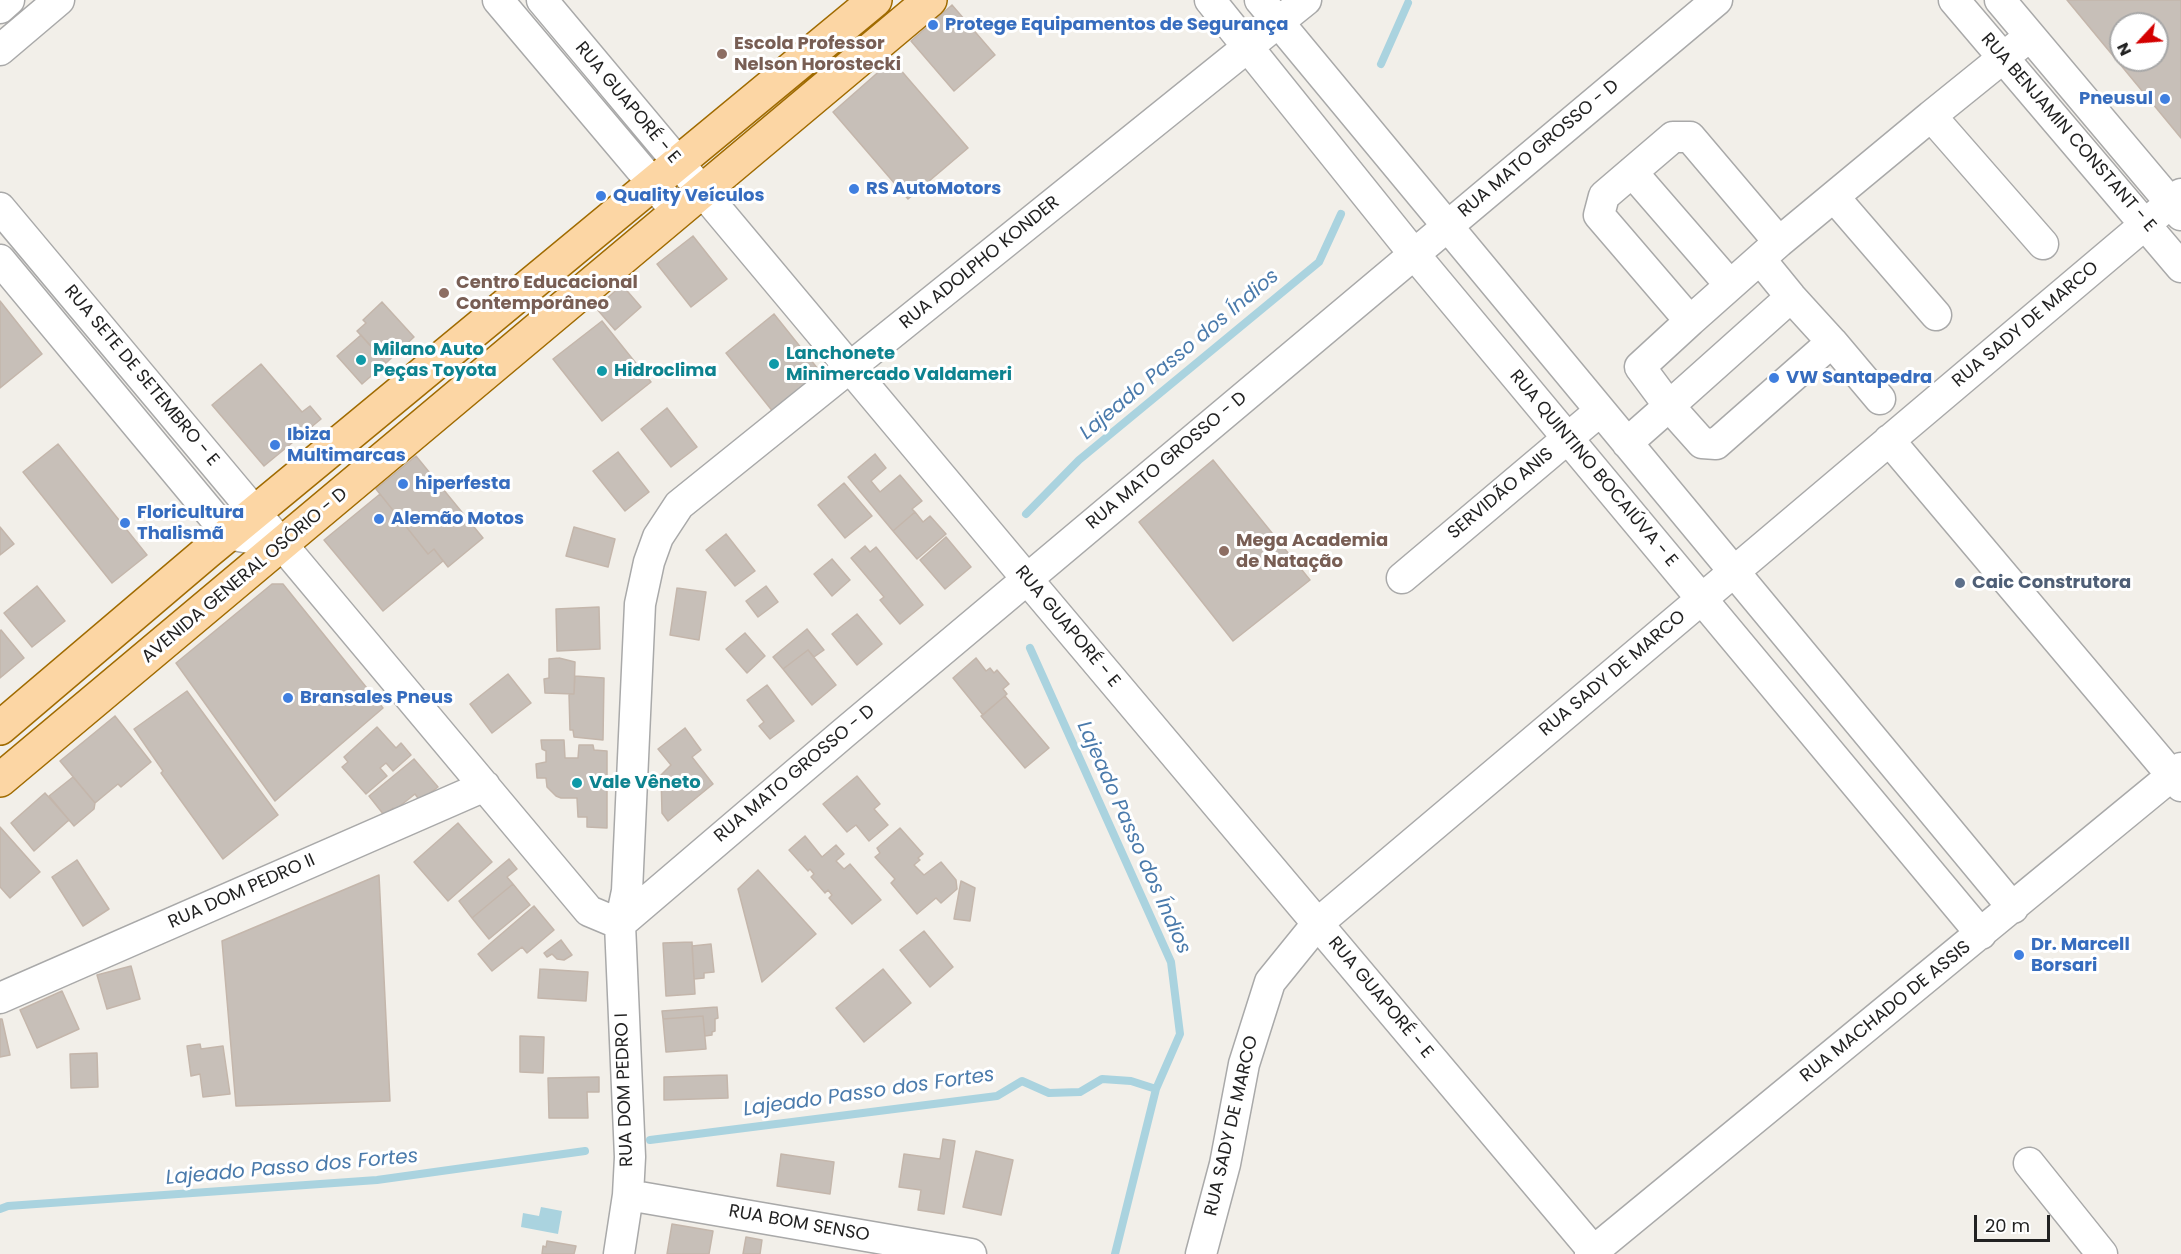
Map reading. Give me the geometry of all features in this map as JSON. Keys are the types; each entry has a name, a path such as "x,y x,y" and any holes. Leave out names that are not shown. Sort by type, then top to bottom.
{"main road":[{"path":"0,728 228,534 875,0"},
{"name":"AVENIDA GENERAL OSÓRIO - D","path":"0,780 930,0"}],"street":[{"path":"0,8 9,0"},
{"path":"0,50 59,0"},
{"name":"RUA GUAPORÉ - E","path":"498,0 677,212"},
{"name":"RUA GUAPORÉ - E","path":"542,0 1593,1253"},
{"name":"RUA QUINTINO BOCAIÚVA - E","path":"1210,0 1414,254 1982,934"},
{"name":"RUA ADOLPHO KONDER","path":"620,924 627,891 640,604 649,562 658,537 679,505 1248,47 1269,11 1306,0"},
{"name":"RUA MATO GROSSO - D","path":"620,924 1717,0"},
{"name":"RUA BENJAMIN CONSTANT - E","path":"1954,0 2181,267"},
{"name":"RUA BENJAMIN CONSTANT - E","path":"2000,0 2178,204"},
{"path":"1269,11 2013,908"},
{"path":"1832,342 1716,444 1702,443 1669,406 1640,367 1769,250 2030,36"},
{"path":"1931,116 2043,244"},
{"path":"1690,321 1599,215 1604,196 1673,136 1690,137 1769,250 1791,297 1880,399"},
{"path":"1632,172 1730,285"},
{"path":"1834,197 1936,315"},
{"name":"RUA SADY DE MARCO","path":"1201,1254 1225,1164 1244,1064 1270,982 1317,924 2146,224 2178,204"},
{"name":"RUA SETE DE SETEMBRO - E","path":"0,208 588,911 620,924"},
{"name":"RUA SETE DE SETEMBRO - E","path":"0,260 228,534"},
{"path":"1627,443 1791,297"},
{"name":"SERVIDÃO ANIS","path":"1402,578 1600,411"},
{"path":"1889,440 2178,776"},
{"path":"228,534 282,544"},
{"path":"1836,760 1868,733"},
{"name":"RUA MACHADO DE ASSIS","path":"1593,1253 2013,908 2178,776"},
{"name":"RUA DOM PEDRO II","path":"0,998 485,786"},
{"name":"RUA DOM PEDRO I","path":"619,1254 628,1195 630,1157 620,924"},
{"path":"2029,1163 2102,1254"},
{"name":"RUA BOM SENSO","path":"628,1195 971,1254"}],"water":[{"path":"541,1207 562,1211 558,1234 521,1227 523,1213 539,1216"}],"building":[{"name":"Pneusul","path":"2067,0 2181,0 2181,138 2126,72 2169,72 2169,12 2109,12 2109,51"},
{"path":"952,5 995,55 954,91 911,41"},
{"path":"892,60 968,148 908,199 833,112"},
{"path":"693,236 727,279 691,307 657,264"},
{"path":"622,285 641,307 615,330 596,308"},
{"path":"0,301 42,354 0,388"},
{"path":"382,302 414,337 386,363 357,331 366,323 363,320"},
{"name":"Lanchonete Minimercado Valdameri","path":"774,314 822,374 774,413 726,353"},
{"name":"Hidroclima","path":"602,321 651,382 602,421 553,359"},
{"name":"Milano Auto Peças Toyota","path":"361,335 386,363 362,384 337,356"},
{"path":"261,364 302,412 310,406 321,419 264,466 212,405"},
{"path":"667,408 697,447 671,467 641,429"},
{"path":"58,444 147,555 112,583 23,472"},
{"path":"618,452 649,492 625,511 593,471"},
{"path":"875,454 886,468 871,481 880,492 900,475 922,501 912,509 915,512 893,531 848,477"},
{"path":"416,456 483,538 448,567 434,549 428,554 376,489"},
{"name":"Mega Academia de Natação","path":"1213,460 1310,580 1233,641 1139,522"},
{"path":"844,483 872,516 845,538 818,505"},
{"path":"380,494 428,554 434,549 443,561 383,611 324,540"},
{"path":"915,512 923,522 930,516 946,534 917,559 893,531"},
{"path":"0,527 14,544 0,555"},
{"path":"574,527 615,539 608,567 566,556"},
{"path":"726,534 755,571 735,586 706,550"},
{"path":"946,537 971,567 945,589 920,560"},
{"path":"865,546 870,552 876,547 923,605 900,624 880,600 884,597 851,558"},
{"path":"832,559 850,580 832,596 814,574"},
{"name":"Bransales Pneus","path":"272,584 283,584 383,708 275,801 176,663"},
{"path":"37,586 65,621 32,647 4,613"},
{"path":"766,586 778,602 758,617 746,601"},
{"path":"677,588 706,592 699,640 670,635"},
{"path":"599,607 600,649 557,651 556,609"},
{"path":"857,614 882,644 857,665 832,634"},
{"path":"807,629 824,650 814,657 808,650 783,669 773,657"},
{"path":"0,631 24,658 0,678"},
{"path":"745,633 765,656 747,673 726,649"},
{"path":"808,650 836,685 812,705 783,669"},
{"path":"559,658 575,662 574,694 545,693 544,679 549,678 549,659"},
{"path":"976,658 986,671 990,668 994,673 997,670 1009,684 1003,689 1007,694 983,715 953,678"},
{"path":"508,674 531,703 492,733 470,704"},
{"path":"575,676 604,678 603,740 574,737 573,730 570,730 569,694 574,694"},
{"path":"767,685 794,721 770,739 759,726 764,722 747,700"},
{"path":"187,691 278,815 223,859 161,773 163,771 134,729"},
{"path":"1005,696 1049,748 1025,768 981,716"},
{"path":"115,716 151,762 121,787 118,784 95,803 60,761"},
{"path":"377,727 396,748 401,743 411,755 393,771 386,763 380,768 387,776 366,794 342,767 348,762 344,757"},
{"path":"685,728 701,750 692,757 713,784 668,821 662,813 661,775 671,765 658,749"},
{"name":"Vale Vêneto","path":"541,740 564,740 565,758 578,758 579,745 593,745 594,750 607,751 607,828 587,827 587,817 578,817 577,798 556,796 547,787 546,778 537,778 536,764 546,762 546,751 542,749"},
{"path":"414,759 438,787 420,801 415,794 395,810 393,808 384,815 369,796"},
{"path":"857,776 880,804 874,809 888,825 869,841 856,825 847,832 823,804"},
{"path":"73,777 95,803 94,809 74,826 49,796"},
{"path":"45,793 69,820 34,851 11,823"},
{"path":"458,823 492,862 448,901 414,862"},
{"path":"0,827 40,872 10,898 0,887"},
{"path":"900,828 923,854 914,865 924,875 941,862 956,880 957,889 941,903 936,898 917,914 891,883 895,879 875,857 880,853 877,848"},
{"path":"805,836 822,857 836,845 844,854 836,861 844,869 850,864 881,900 852,924 829,898 832,895 828,890 825,893 811,877 814,874 810,869 808,871 789,850"},
{"path":"509,859 517,869 507,877 513,884 472,918 459,901"},
{"path":"77,860 109,909 83,926 52,877"},
{"path":"758,870 816,934 762,982 738,889"},
{"path":"379,875 390,1101 236,1106 222,941"},
{"path":"961,881 975,888 970,921 954,919"},
{"path":"513,884 530,905 489,939 472,918"},
{"path":"534,906 554,930 527,953 522,947 492,971 478,954"},
{"path":"924,931 953,967 930,987 900,950"},
{"path":"561,940 572,955 564,960 557,959 552,954 547,957 544,953"},
{"path":"692,942 695,994 666,996 663,943"},
{"path":"711,944 714,972 704,973 704,978 694,979 692,946"},
{"path":"131,966 140,999 107,1009 97,975"},
{"path":"540,969 588,972 586,1001 538,998"},
{"path":"883,969 911,1003 864,1042 836,1008"},
{"path":"62,991 79,1029 37,1048 20,1010"},
{"path":"717,1007 718,1018 715,1019 715,1031 712,1035 705,1036 703,1016 663,1019 662,1011"},
{"path":"703,1016 706,1049 666,1052 663,1019"},
{"path":"0,1019 2,1019 10,1055 0,1057"},
{"path":"520,1036 544,1037 543,1073 520,1072"},
{"path":"200,1044 201,1049 223,1046 230,1094 203,1097 200,1074 191,1076 187,1046"},
{"path":"97,1053 98,1087 71,1088 70,1054"},
{"path":"727,1075 728,1098 664,1100 664,1077"},
{"path":"599,1077 599,1092 587,1092 588,1118 549,1118 548,1078"},
{"path":"943,1139 955,1141 944,1214 918,1210 921,1190 899,1187 904,1154 940,1159"},
{"path":"976,1151 1013,1160 1001,1215 963,1207"},
{"path":"781,1154 834,1162 830,1194 777,1186"},
{"path":"672,1224 713,1231 709,1254 667,1254"},
{"path":"746,1237 762,1240 760,1254 743,1254"},
{"path":"547,1241 576,1246 574,1254 542,1254 543,1246 546,1247"}],"waterway":[{"name":"Lajeado Passo dos Índios","path":"1381,64 1408,3"},
{"name":"Lajeado Passo dos Índios","path":"1026,514 1079,460 1319,262 1341,214"},
{"name":"Lajeado Passo dos Índios","path":"1030,648 1171,962 1180,1034 1156,1089 1115,1254"},
{"name":"Lajeado Passo dos Fortes","path":"650,1140 997,1096 1022,1081 1049,1093 1080,1092 1102,1079 1131,1081 1156,1089"},
{"name":"Lajeado Passo dos Fortes","path":"0,1209 8,1206 377,1180 585,1151"}],"place":[{"name":"Protege Equipamentos de Segurança","path":"933,25"},
{"name":"Escola Professor Nelson Horostecki","path":"722,54"},
{"name":"Pneusul","path":"2165,99"},
{"name":"RS AutoMotors","path":"854,189"},
{"name":"Quality Veículos","path":"601,196"},
{"name":"Centro Educacional Contemporâneo","path":"444,293"},
{"name":"Milano Auto Peças Toyota","path":"361,360"},
{"name":"Lanchonete Minimercado Valdameri","path":"774,364"},
{"name":"Hidroclima","path":"602,371"},
{"name":"VW Santapedra","path":"1774,378"},
{"name":"Ibiza Multimarcas","path":"275,445"},
{"name":"hiperfesta","path":"403,484"},
{"name":"Alemão Motos","path":"379,519"},
{"name":"Floricultura Thalismã","path":"125,523"},
{"name":"Mega Academia de Natação","path":"1224,551"},
{"name":"Caic Construtora","path":"1960,583"},
{"name":"Bransales Pneus","path":"288,698"},
{"name":"Vale Vêneto","path":"577,783"},
{"name":"Dr. Marcell Borsari","path":"2019,955"}]}
